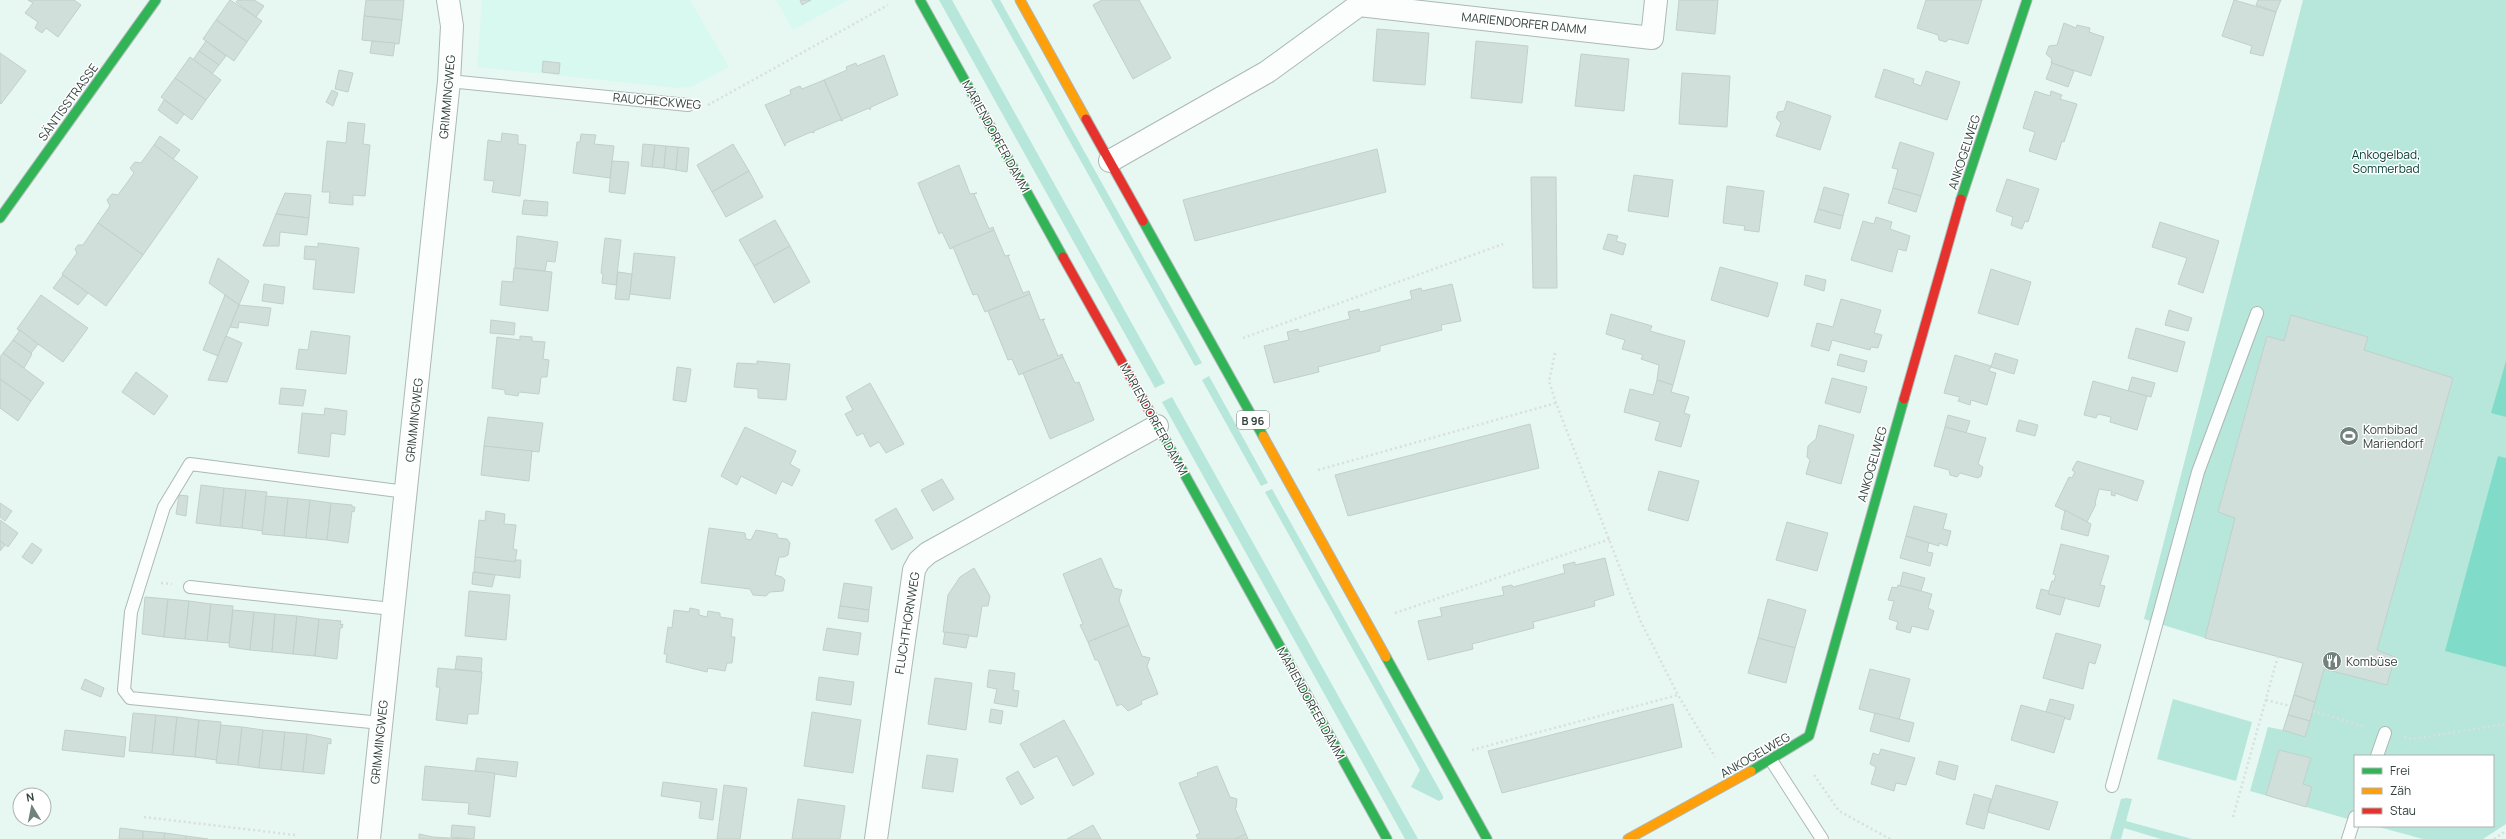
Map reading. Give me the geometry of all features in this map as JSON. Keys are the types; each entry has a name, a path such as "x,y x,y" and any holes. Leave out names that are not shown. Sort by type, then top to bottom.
{"main road":[{"name":"SÄNTISSTRASSE","path":"0,218 156,0"},
{"name":"MARIENDORFER DAMM","path":"920,0 1387,839"},
{"name":"B 96","path":"1020,0 1487,839"},
{"name":"ANKOGELWEG","path":"1628,839 1771,760 1809,736 1815,720 1950,233 2026,0"}],"street":[{"name":"GRIMMINGWEG","path":"369,839 449,81 452,26 448,0"},
{"name":"MARIENDORFER DAMM","path":"1110,161 1267,72 1360,3 1652,38 1656,0"},
{"name":"FLUCHTHORNWEG","path":"876,839 914,570 919,560 928,553 1157,426"}],"lane":[{"name":"RAUCHECKWEG","path":"449,81 688,105"},
{"path":"2112,786 2198,472 2257,313"},
{"path":"381,723 130,698 124,690 131,612 164,507 190,464 406,492"},
{"path":"190,587 392,610"},
{"path":"2377,755 2385,733"},
{"path":"1771,760 1822,839"},
{"path":"2348,839 2354,820"}],"path":[{"name":"RAUCHECKWEG","path":"688,105 704,107 888,5"},
{"path":"1242,338 1503,244"},
{"path":"1554,353 1549,381 1556,403 1641,622 1678,696 1716,757"},
{"path":"1318,470 1556,403"},
{"path":"1395,613 1610,539"},
{"path":"141,580 190,587"},
{"path":"2233,817 2278,656"},
{"path":"1472,750 1678,696"},
{"path":"2266,700 2290,706"},
{"path":"2313,712 2385,733 2413,739 2506,724"},
{"path":"1814,775 1839,811 1890,839"},
{"path":"144,817 295,835"},
{"path":"2494,839 2506,831"}],"shaded area":[{"path":"482,0 690,0 729,67 691,87 678,88 477,67"},
{"path":"776,0 848,0 793,30"},
{"path":"2506,361 2506,417 2491,413"},
{"path":"2498,456 2506,458 2506,667 2445,651"}],"green space":[{"path":"939,0 952,0 1165,383 1155,388"},
{"path":"991,0 1000,0 1202,363 1195,366"},
{"name":"Kombibad Mariendorf","path":"2303,0 2506,0 2506,824 2483,839 2423,839 2379,827 2494,827 2494,755 2354,755 2354,821 2250,791 2268,727 2283,730 2303,663 2205,638 2144,619"},
{"path":"1209,376 1268,483 1261,486 1202,380"},
{"path":"1172,397 1418,839 1405,839 1162,402"},
{"path":"1272,489 1443,796 1443,799 1439,801 1411,787 1420,770 1265,492"},
{"path":"2173,699 2252,722 2236,781 2157,759"},
{"path":"2121,799 2132,799 2126,821 2192,839 2161,839 2124,828 2121,839 2110,839"}],"building":[{"path":"28,0 74,0 81,5 58,37 46,28 42,33 35,28 38,22 25,13 33,3"},
{"path":"230,0 262,21 247,42 216,20"},
{"path":"238,0 254,0 264,6 256,17 236,2"},
{"path":"366,0 404,0 402,20 364,16"},
{"path":"800,0 811,0 802,5"},
{"path":"1102,0 1139,0 1171,58 1133,79 1093,5"},
{"path":"1679,0 1718,0 1715,34 1676,30"},
{"path":"1926,0 1982,0 1968,44 1949,39 1946,42 1939,40 1938,35 1917,28"},
{"path":"2234,0 2276,12 2263,56 2250,53 2252,46 2222,36"},
{"path":"2258,0 2281,0 2276,12 2256,5"},
{"path":"364,16 402,20 399,44 362,40"},
{"path":"216,20 247,42 234,61 203,39"},
{"path":"2064,23 2076,28 2077,25 2090,28 2089,32 2104,37 2091,76 2051,63 2052,59 2046,54 2049,46 2057,45"},
{"path":"1377,29 1429,33 1425,85 1373,81"},
{"path":"206,41 226,56 219,65 199,51"},
{"path":"372,41 395,43 393,56 370,53"},
{"path":"1476,41 1528,46 1522,103 1471,98"},
{"path":"199,51 219,65 212,74 193,60"},
{"path":"0,53 26,71 1,104 0,103"},
{"path":"1581,54 1629,59 1624,111 1575,106"},
{"path":"884,55 898,95 871,107 870,110 869,108 843,119 842,121 824,80 847,70 846,67 856,63 857,66"},
{"path":"190,57 221,80 206,100 175,78"},
{"path":"543,61 560,63 559,74 542,72"},
{"path":"2052,63 2074,71 2068,87 2046,79"},
{"path":"1884,69 1914,79 1913,83 1921,86 1926,71 1960,82 1947,120 1875,97"},
{"path":"339,70 353,73 348,92 335,89"},
{"path":"1682,73 1730,76 1727,127 1679,124"},
{"path":"175,78 206,100 192,120 161,97"},
{"path":"824,80 842,121 840,120 814,131 814,133 811,132 786,143 785,146 765,105 791,94 790,90 800,86 802,89"},
{"path":"332,90 338,93 333,106 326,102"},
{"path":"2035,91 2050,96 2051,91 2062,95 2060,99 2077,104 2056,160 2029,151 2035,132 2023,128"},
{"path":"164,100 184,114 177,124 158,110"},
{"path":"1787,101 1831,116 1820,150 1776,136 1781,123 1776,118 1778,112 1784,111"},
{"path":"348,122 365,124 363,144 370,145 365,196 353,195 353,205 329,203 330,192 322,192 327,141 346,143"},
{"path":"502,133 518,135 518,144 526,145 520,196 492,192 494,181 484,180 488,140 501,142"},
{"path":"581,134 596,135 594,144 614,146 610,178 573,173 577,142 580,142"},
{"path":"160,136 180,150 173,159 154,145"},
{"path":"1900,142 1934,153 1921,196 1893,188 1898,169 1892,168"},
{"path":"643,144 655,145 652,167 641,166"},
{"path":"733,144 749,171 712,192 697,165"},
{"path":"154,145 198,177 143,255 98,223 110,206 107,200 112,194 118,195 134,173 130,168 135,162 141,163"},
{"path":"655,145 666,146 664,168 652,167"},
{"path":"666,146 678,147 676,170 664,168"},
{"path":"678,147 689,148 687,172 676,170"},
{"path":"1377,149 1386,192 1195,241 1183,200"},
{"path":"612,161 629,162 625,194 609,192"},
{"path":"959,165 970,194 977,193 974,194 989,229 993,227 994,230 950,249 942,232 939,234 918,183"},
{"path":"749,171 763,197 726,217 712,192"},
{"path":"1634,175 1673,180 1668,217 1628,211"},
{"path":"1531,177 1556,177 1557,288 1533,288"},
{"path":"2007,179 2039,189 2028,222 2025,221 2022,229 2011,225 2013,217 1996,211"},
{"path":"1727,186 1764,191 1759,232 1744,230 1745,226 1723,223"},
{"path":"1824,187 1849,194 1843,216 1818,209"},
{"path":"1893,188 1921,196 1916,212 1888,203"},
{"path":"285,193 311,195 309,218 276,214"},
{"path":"524,200 548,202 547,216 522,214"},
{"path":"1818,209 1843,216 1840,229 1814,222"},
{"path":"276,214 309,218 307,235 280,232 279,246 263,246"},
{"path":"1876,217 1892,222 1890,229 1910,236 1906,251 1898,249 1892,272 1851,260 1863,221 1874,224"},
{"path":"775,220 790,246 754,266 739,240"},
{"path":"2160,222 2219,241 2203,293 2178,284 2187,258 2152,247"},
{"path":"98,223 143,255 106,306 62,274 77,253 75,249 78,245 83,245"},
{"path":"994,230 1005,256 1010,255 1008,256 1023,293 1029,291 1030,294 985,312 977,294 973,295 953,247"},
{"path":"1608,234 1618,236 1616,241 1626,244 1623,255 1603,249"},
{"path":"517,236 558,242 555,262 547,261 545,271 515,268"},
{"path":"605,238 621,240 616,285 602,283 603,274 601,273"},
{"path":"318,243 359,248 354,293 313,289 316,260 304,259 305,246 318,247"},
{"path":"790,246 810,282 774,303 754,266"},
{"path":"634,253 675,257 670,299 630,294"},
{"path":"218,258 249,281 239,305 209,283"},
{"path":"1720,267 1778,283 1768,317 1711,300"},
{"path":"514,268 552,272 548,311 500,305 502,281 513,282"},
{"path":"1991,269 2031,282 2018,325 1978,313"},
{"path":"618,272 632,274 629,300 615,299"},
{"path":"63,275 88,293 78,305 53,288"},
{"path":"1806,275 1826,280 1824,291 1804,285"},
{"path":"264,284 285,287 283,304 262,301"},
{"path":"1452,284 1461,321 1441,325 1442,330 1380,346 1380,351 1318,367 1319,372 1274,383 1264,346 1289,340 1287,332 1298,329 1299,332 1350,319 1348,312 1359,309 1360,312 1412,299 1410,291 1421,288 1422,291"},
{"path":"1030,294 1040,320 1045,319 1043,320 1058,356 1062,354 1063,357 1019,375 1012,359 1008,360 988,311"},
{"path":"41,295 88,328 63,362 17,329"},
{"path":"225,295 239,305 218,356 203,350"},
{"path":"1841,299 1881,310 1874,333 1882,335 1878,348 1871,347 1870,350 1832,340 1829,351 1811,346 1817,323 1833,327"},
{"path":"239,305 271,308 268,326 239,322 238,328 230,327"},
{"path":"2169,310 2192,318 2188,331 2165,325"},
{"path":"1611,314 1652,326 1650,331 1685,341 1673,385 1657,380 1659,365 1641,359 1643,355 1622,349 1625,340 1606,334"},
{"path":"2291,315 2368,337 2364,350 2453,378 2377,650 2395,657 2387,685 2324,669 2315,702 2294,695 2303,663 2205,638 2235,518 2218,512 2267,336 2284,341"},
{"path":"491,320 515,323 514,335 490,333"},
{"path":"2136,328 2185,342 2177,372 2128,358"},
{"path":"20,330 38,344 31,353 13,340"},
{"path":"311,331 350,336 346,374 296,369 299,349 308,350"},
{"path":"226,336 242,343 227,382 208,380"},
{"path":"520,336 532,337 532,341 545,342 543,359 549,360 547,377 541,377 539,394 519,392 518,396 505,394 505,390 492,388 497,337 520,340"},
{"path":"13,340 32,354 24,368 3,353"},
{"path":"3,353 44,383 31,401 0,379 0,357"},
{"path":"1995,353 2018,360 2014,374 1991,367"},
{"path":"1840,354 1867,361 1864,372 1837,365"},
{"path":"1955,355 1991,366 1989,371 1996,373 1987,405 1971,400 1970,405 1958,401 1960,397 1944,393"},
{"path":"1063,357 1075,383 1079,382 1094,420 1050,439 1023,373"},
{"path":"757,361 790,364 786,400 758,398 758,389 734,387 737,363 757,364"},
{"path":"677,367 691,369 686,402 673,400"},
{"path":"136,372 168,396 154,415 122,392"},
{"path":"2132,377 2155,383 2151,397 2128,391"},
{"path":"1832,378 1867,387 1860,413 1825,403"},
{"path":"0,379 31,401 18,421 0,408"},
{"path":"1657,380 1673,385 1671,392 1689,397 1684,413 1690,415 1681,447 1655,440 1660,422 1624,412 1630,389 1653,395"},
{"path":"2093,381 2147,396 2137,430 2110,422 2111,417 2098,414 2096,418 2084,415"},
{"path":"870,383 904,444 886,453 879,442 870,447 863,433 857,436 845,414 853,410 846,397"},
{"path":"281,388 306,390 303,406 279,404"},
{"path":"325,408 347,411 345,435 331,433 329,457 298,453 302,413 324,415"},
{"path":"1948,415 1970,421 1966,433 1945,427"},
{"path":"488,417 543,423 539,452 484,446"},
{"path":"2019,420 2038,425 2035,436 2016,431"},
{"path":"1530,424 1539,468 1348,516 1335,475"},
{"path":"1819,425 1854,435 1841,484 1806,474 1810,460 1807,457 1808,446 1816,439"},
{"path":"745,427 796,451 790,464 800,470 792,486 782,481 776,494 741,476 737,485 721,476"},
{"path":"1945,427 1986,438 1978,464 1983,467 1981,476 1978,478 1960,473 1957,477 1950,475 1949,470 1934,466"},
{"path":"484,446 532,451 529,481 481,475"},
{"path":"2077,461 2144,481 2137,501 2115,493 2115,496 2111,495 2112,491 2099,489 2096,504 2087,522 2055,506 2069,477 2072,478 2075,472 2072,470"},
{"path":"1659,471 1699,481 1688,521 1648,510"},
{"path":"942,479 954,499 933,511 921,490"},
{"path":"201,485 224,488 220,526 196,523"},
{"path":"224,488 246,490 242,528 220,526"},
{"path":"246,490 267,492 263,531 242,528"},
{"path":"179,495 188,496 186,516 176,514"},
{"path":"266,496 288,498 284,536 262,534"},
{"path":"288,498 310,500 306,538 284,536"},
{"path":"310,500 331,503 327,540 306,538"},
{"path":"0,503 12,511 5,521 0,517"},
{"path":"331,503 352,505 352,507 355,507 354,512 352,511 348,543 327,540"},
{"path":"1914,506 1947,514 1943,529 1951,531 1947,546 1939,543 1939,546 1906,536"},
{"path":"896,508 913,538 892,550 875,520"},
{"path":"2065,510 2091,524 2088,536 2061,529"},
{"path":"486,511 505,514 504,524 516,525 513,549 517,550 515,562 475,557 479,520 485,521"},
{"path":"0,520 18,533 8,547 0,541"},
{"path":"1787,522 1828,533 1817,571 1776,560"},
{"path":"709,528 745,533 746,539 751,540 756,530 777,534 778,538 787,539 790,543 788,555 779,557 775,575 782,577 785,580 783,591 770,592 766,596 753,595 750,589 701,583"},
{"path":"1906,536 1929,543 1927,552 1933,553 1930,566 1900,558"},
{"path":"0,541 5,545 0,551"},
{"path":"32,543 42,550 32,564 22,557"},
{"path":"2061,544 2109,556 2100,585 2105,586 2099,607 2048,594 2052,581 2054,581 2056,575 2053,574"},
{"path":"475,557 515,562 515,560 521,560 520,578 474,572"},
{"path":"1101,558 1114,588 1122,590 1119,600 1129,625 1088,642 1080,625 1083,624 1063,574"},
{"path":"1605,558 1614,595 1594,601 1595,606 1533,622 1534,628 1472,644 1473,649 1428,660 1418,621 1442,616 1440,608 1504,595 1502,587 1512,585 1513,587 1565,573 1563,565 1575,562 1575,565"},
{"path":"974,568 990,596 988,606 982,606 977,637 943,632 948,595 960,577"},
{"path":"473,572 495,575 492,587 472,584"},
{"path":"1903,572 1925,578 1921,591 1900,586"},
{"path":"844,583 872,587 869,610 840,606"},
{"path":"1898,585 1932,594 1928,608 1934,611 1928,630 1912,626 1910,633 1896,629 1898,622 1889,619 1894,601 1888,600 1892,587 1897,588"},
{"path":"2041,589 2049,591 2048,594 2065,598 2060,615 2036,608"},
{"path":"469,591 510,595 506,640 465,636"},
{"path":"145,597 168,599 164,637 142,634"},
{"path":"168,599 189,601 185,639 164,637"},
{"path":"1768,599 1806,610 1795,648 1758,638"},
{"path":"189,601 211,604 207,641 185,639"},
{"path":"211,604 233,606 229,643 207,641"},
{"path":"840,606 869,610 868,622 838,618"},
{"path":"690,608 699,610 699,615 707,617 708,611 720,613 720,617 733,619 731,637 735,637 732,663 727,663 725,671 708,668 707,672 666,662 667,654 664,654 668,627 672,628 674,610 689,612"},
{"path":"233,610 254,612 250,650 229,647"},
{"path":"254,612 275,614 272,652 250,650"},
{"path":"275,614 297,616 293,654 272,652"},
{"path":"297,616 319,619 315,656 293,654"},
{"path":"319,619 341,621 340,625 343,624 342,628 340,628 337,659 315,656"},
{"path":"1129,625 1142,656 1150,658 1147,666 1158,694 1141,701 1142,704 1128,711 1121,704 1117,706 1098,660 1095,660 1088,642"},
{"path":"827,628 861,633 858,655 823,650"},
{"path":"945,632 969,635 966,648 943,644"},
{"path":"2056,633 2101,645 2095,664 2089,662 2083,689 2043,678"},
{"path":"1758,638 1795,648 1786,683 1748,673"},
{"path":"457,656 482,658 481,672 455,669"},
{"path":"438,668 482,672 478,714 468,714 467,724 436,720 440,687 436,687"},
{"path":"1870,669 1910,679 1899,720 1859,709"},
{"path":"989,670 1015,673 1013,690 1019,691 1017,707 994,703 997,689 987,687"},
{"path":"819,677 854,682 851,705 816,700"},
{"path":"935,678 972,683 966,730 928,724"},
{"path":"85,679 104,688 101,697 81,689"},
{"path":"2294,695 2315,702 2310,721 2288,715"},
{"path":"2050,699 2074,705 2070,720 2046,712"},
{"path":"1673,704 1682,747 1502,793 1488,751"},
{"path":"2021,705 2065,717 2054,753 2011,740"},
{"path":"991,709 1003,711 1001,724 989,722"},
{"path":"812,712 861,720 853,773 804,766"},
{"path":"133,713 156,715 152,753 129,751"},
{"path":"1875,713 1914,723 1909,742 1870,731"},
{"path":"156,715 177,717 173,755 152,753"},
{"path":"2288,715 2310,721 2305,737 2283,730"},
{"path":"177,717 199,720 195,757 173,755"},
{"path":"199,720 221,722 217,760 195,757"},
{"path":"1064,720 1094,774 1073,786 1057,756 1034,768 1020,744"},
{"path":"221,725 242,727 238,765 216,763"},
{"path":"242,727 263,730 259,768 238,765"},
{"path":"65,730 126,737 124,757 62,750"},
{"path":"263,730 285,732 281,770 259,768"},
{"path":"285,732 307,734 303,772 281,770"},
{"path":"307,734 331,739 331,744 328,743 324,774 303,772"},
{"path":"1881,749 1915,758 1906,785 1896,783 1894,791 1871,784 1876,767 1870,764 1873,753 1879,755"},
{"path":"2279,750 2311,758 2303,784 2312,787 2306,807 2266,795"},
{"path":"927,755 958,759 953,792 922,788"},
{"path":"477,758 518,762 516,777 475,771"},
{"path":"1939,761 1958,766 1955,780 1936,774"},
{"path":"425,766 495,773 490,817 468,814 469,803 422,800"},
{"path":"1217,766 1230,797 1237,799 1235,808 1246,834 1235,839 1198,839 1196,835 1200,833 1179,783 1198,776 1197,773"},
{"path":"1018,771 1034,798 1021,805 1006,778"},
{"path":"663,782 717,789 713,820 699,818 701,802 661,796"},
{"path":"724,785 747,788 740,839 717,839"},
{"path":"1996,785 2058,802 2049,830 1988,812"},
{"path":"1974,794 1991,799 1984,829 1966,824"},
{"path":"798,799 845,806 840,839 792,839"},
{"path":"452,825 475,827 474,839 451,837"},
{"path":"1093,825 1101,839 1067,839"},
{"path":"120,828 143,831 143,839 119,839"},
{"path":"143,831 165,833 164,839 143,839"},
{"path":"165,833 186,836 186,839 164,839"},
{"path":"419,834 433,837 466,839 419,839"},
{"path":"1246,834 1248,839 1235,839"},
{"path":"186,836 208,839 186,839"}],"traffic: fast":[{"path":"0,218 156,0"},
{"path":"920,0 1063,257"},
{"path":"1961,199 2027,0"},
{"path":"1143,221 1263,436"},
{"path":"1751,771 1809,736 1904,399"},
{"path":"1150,412 1387,839"},
{"path":"1386,657 1487,839"}],"traffic: slow":[{"path":"1020,0 1086,119"},
{"path":"1263,436 1386,657"},
{"path":"1628,839 1751,771"}],"traffic: jam":[{"path":"1086,119 1143,221"},
{"path":"1904,399 1961,199"},
{"path":"1063,257 1150,412"}],"place":[{"name":"Kombibad Mariendorf","path":"2349,436"},
{"name":"Kombüse","path":"2332,661"}],"park label":[{"name":"Ankogelbad, Sommerbad","path":"2386,161"}]}
